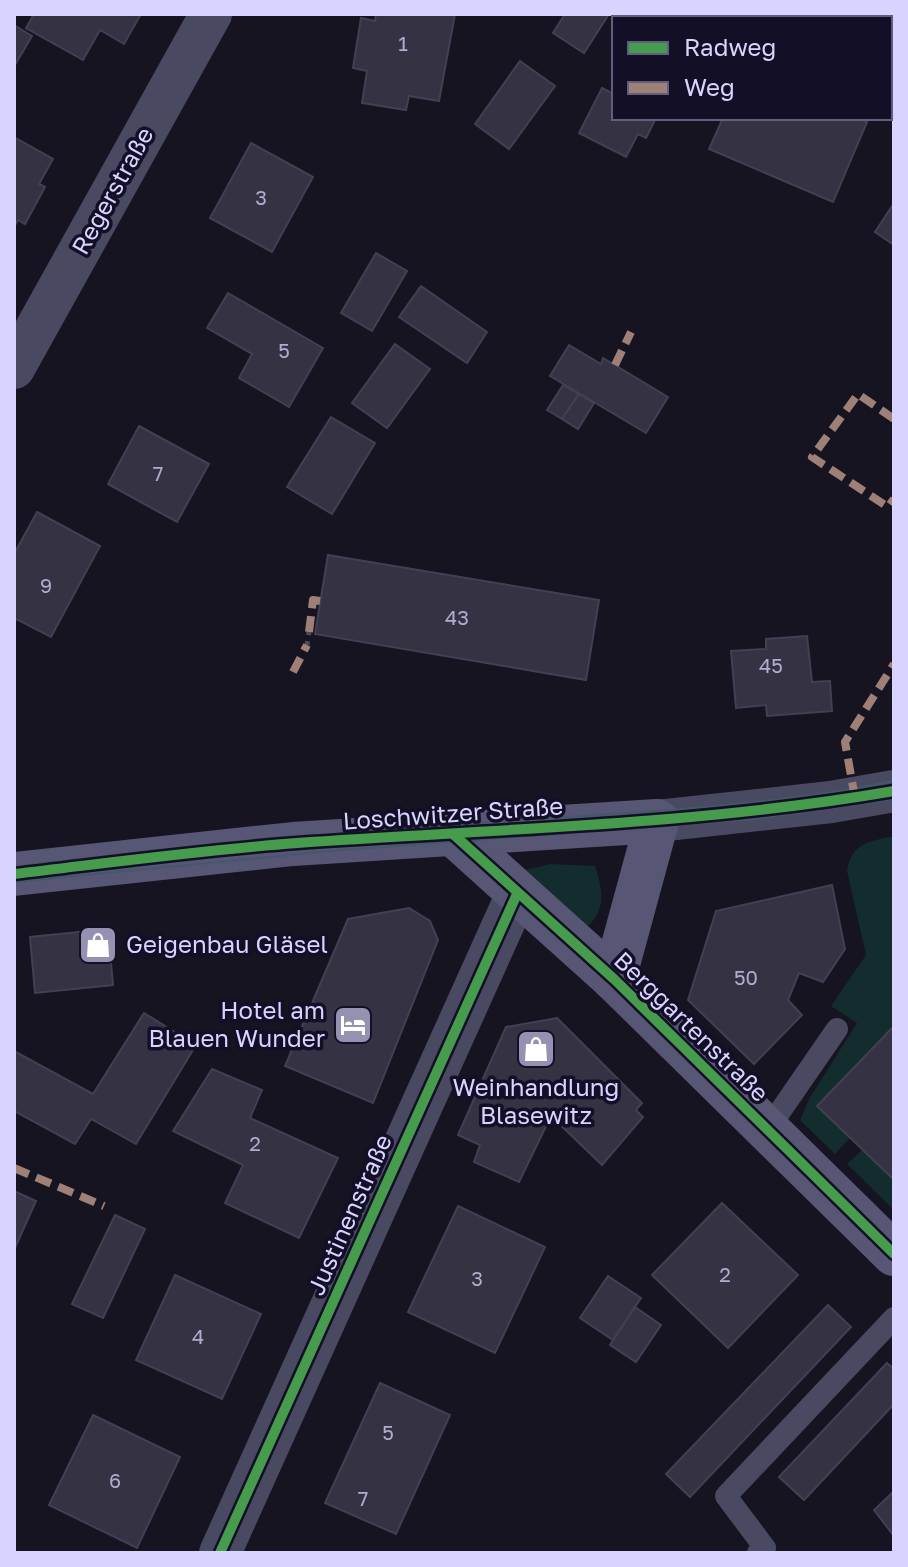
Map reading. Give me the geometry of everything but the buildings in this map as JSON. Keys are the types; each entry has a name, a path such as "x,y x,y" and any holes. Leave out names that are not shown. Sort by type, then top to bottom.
{"street":[{"name":"Regerstraße","path":"14,368 211,14"},
{"name":"Loschwitzer Straße","path":"14,874 293,844 657,821 831,802 894,791"},
{"name":"Berggartenstraße","path":"614,979 657,821"},
{"name":"Berggartenstraße","path":"453,834 614,979 894,1254"},
{"name":"Justinenstraße","path":"220,1553 517,894"}],"lane":[{"path":"768,1129 837,1029"},
{"path":"758,1553 765,1548 726,1496 894,1318"}],"path":[{"path":"307,645 309,632"}],"green space":[{"path":"894,836 894,1026 817,1106 850,1138 835,1154 800,1120 809,1099 857,1023 831,1006 866,955 847,871 849,862 863,845"},
{"path":"550,864 595,866 600,884 600,908 597,916 584,929 525,870"},
{"path":"862,1150 894,1180 892,1208 847,1164"}],"tram line":[{"path":"14,867 319,836 748,803 894,781"},
{"path":"14,882 329,851 755,819 894,799"}],"marked path":[{"path":"615,365 631,332"},
{"path":"894,419 858,394 812,457 888,507 894,499"},
{"path":"309,632 313,600 320,601"},
{"path":"293,672 307,645"},
{"path":"855,798 845,742 894,664"},
{"path":"14,1168 104,1206"}],"cycle path":[{"path":"14,874 261,846 746,812 894,791"},
{"path":"453,834 614,979 894,1254"},
{"path":"220,1553 517,894"}],"place":[{"name":"Geigenbau Gläsel","path":"98,945"},
{"name":"Hotel am Blauen Wunder","path":"353,1025"},
{"name":"Weinhandlung Blasewitz","path":"536,1049"}]}
